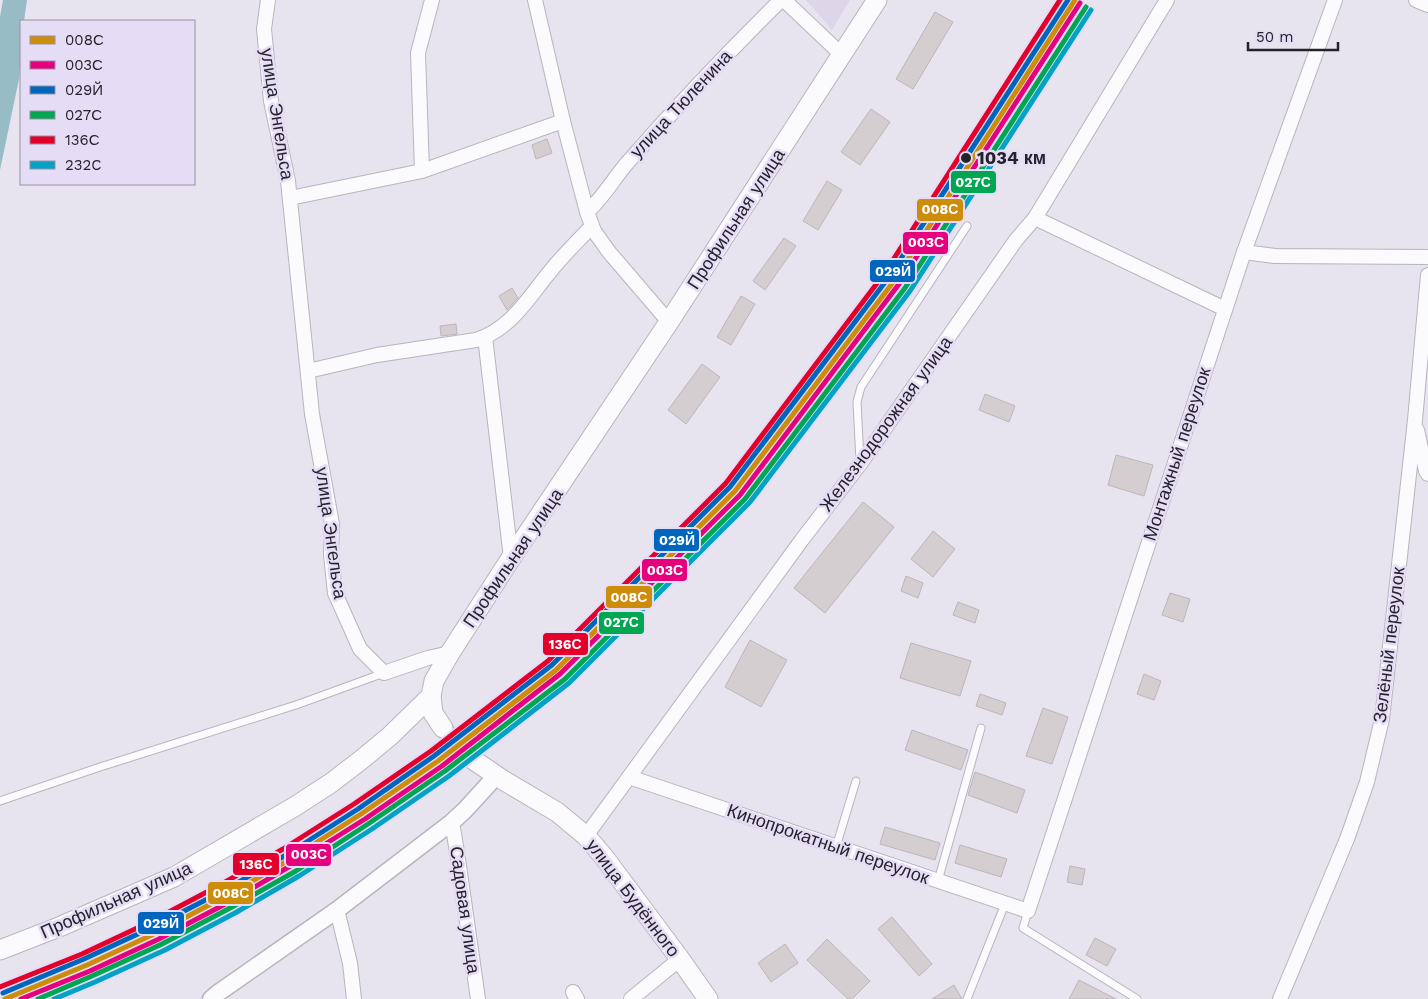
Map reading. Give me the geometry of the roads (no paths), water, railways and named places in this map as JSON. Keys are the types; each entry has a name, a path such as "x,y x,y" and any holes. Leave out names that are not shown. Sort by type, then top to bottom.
{"main road":[{"name":"Профильная улица","path":"0,950 174,878 332,783 390,736 431,696 434,681 450,653 511,558 669,322 877,0"},
{"path":"431,696 434,713 444,728"},
{"name":"улица Будённого","path":"469,756 481,766 557,812 586,836 604,857 708,999"}],"street":[{"name":"улица Энгельса","path":"268,0 264,29 271,102 288,181 312,414 332,524 331,555 335,593 360,649 384,673"},
{"path":"422,171 418,52 432,0"},
{"path":"536,0 564,121 587,212 594,231 609,252 669,322"},
{"path":"782,0 842,55"},
{"name":"улица Тюленина","path":"587,212 597,203 627,163 733,48 782,0"},
{"name":"Железнодорожная улица","path":"586,836 801,541 860,464 1016,240 1035,218 1167,0"},
{"name":"Монтажный переулок","path":"1028,911 1225,308 1335,0"},
{"path":"1416,0 1428,5"},
{"name":"улица Энгельса","path":"290,198 422,171 564,121"},
{"path":"1035,218 1225,308"},
{"path":"308,370 377,355 485,337 500,329 526,304 554,267 592,226"},
{"path":"1244,252 1275,256 1428,257"},
{"name":"Зелёный переулок","path":"1280,999 1347,839 1367,782 1382,719 1415,420 1428,275"},
{"path":"485,337 511,558"},
{"path":"1415,420 1428,474"},
{"path":"384,673 428,658 450,653"},
{"path":"211,999 337,910 452,822 497,775"},
{"name":"Кинопрокатный переулок","path":"629,777 1028,911"},
{"name":"Садовая улица","path":"452,822 478,999"},
{"path":"337,910 350,963 354,999"},
{"path":"631,999 680,959"}],"lane":[{"path":"860,464 857,402 861,387 967,226"},
{"path":"0,801 296,705 384,673"},
{"path":"938,881 981,728"},
{"path":"836,847 856,781"},
{"path":"966,999 1005,904"},
{"path":"1028,911 1024,928 1136,999"}],"water":[{"path":"3,0 27,0 24,20 20,20 19,79 0,170 0,17"}],"tunnel":[{"path":"443,728 469,757"}],"place":[{"name":"1034 км","path":"966,158"}]}
